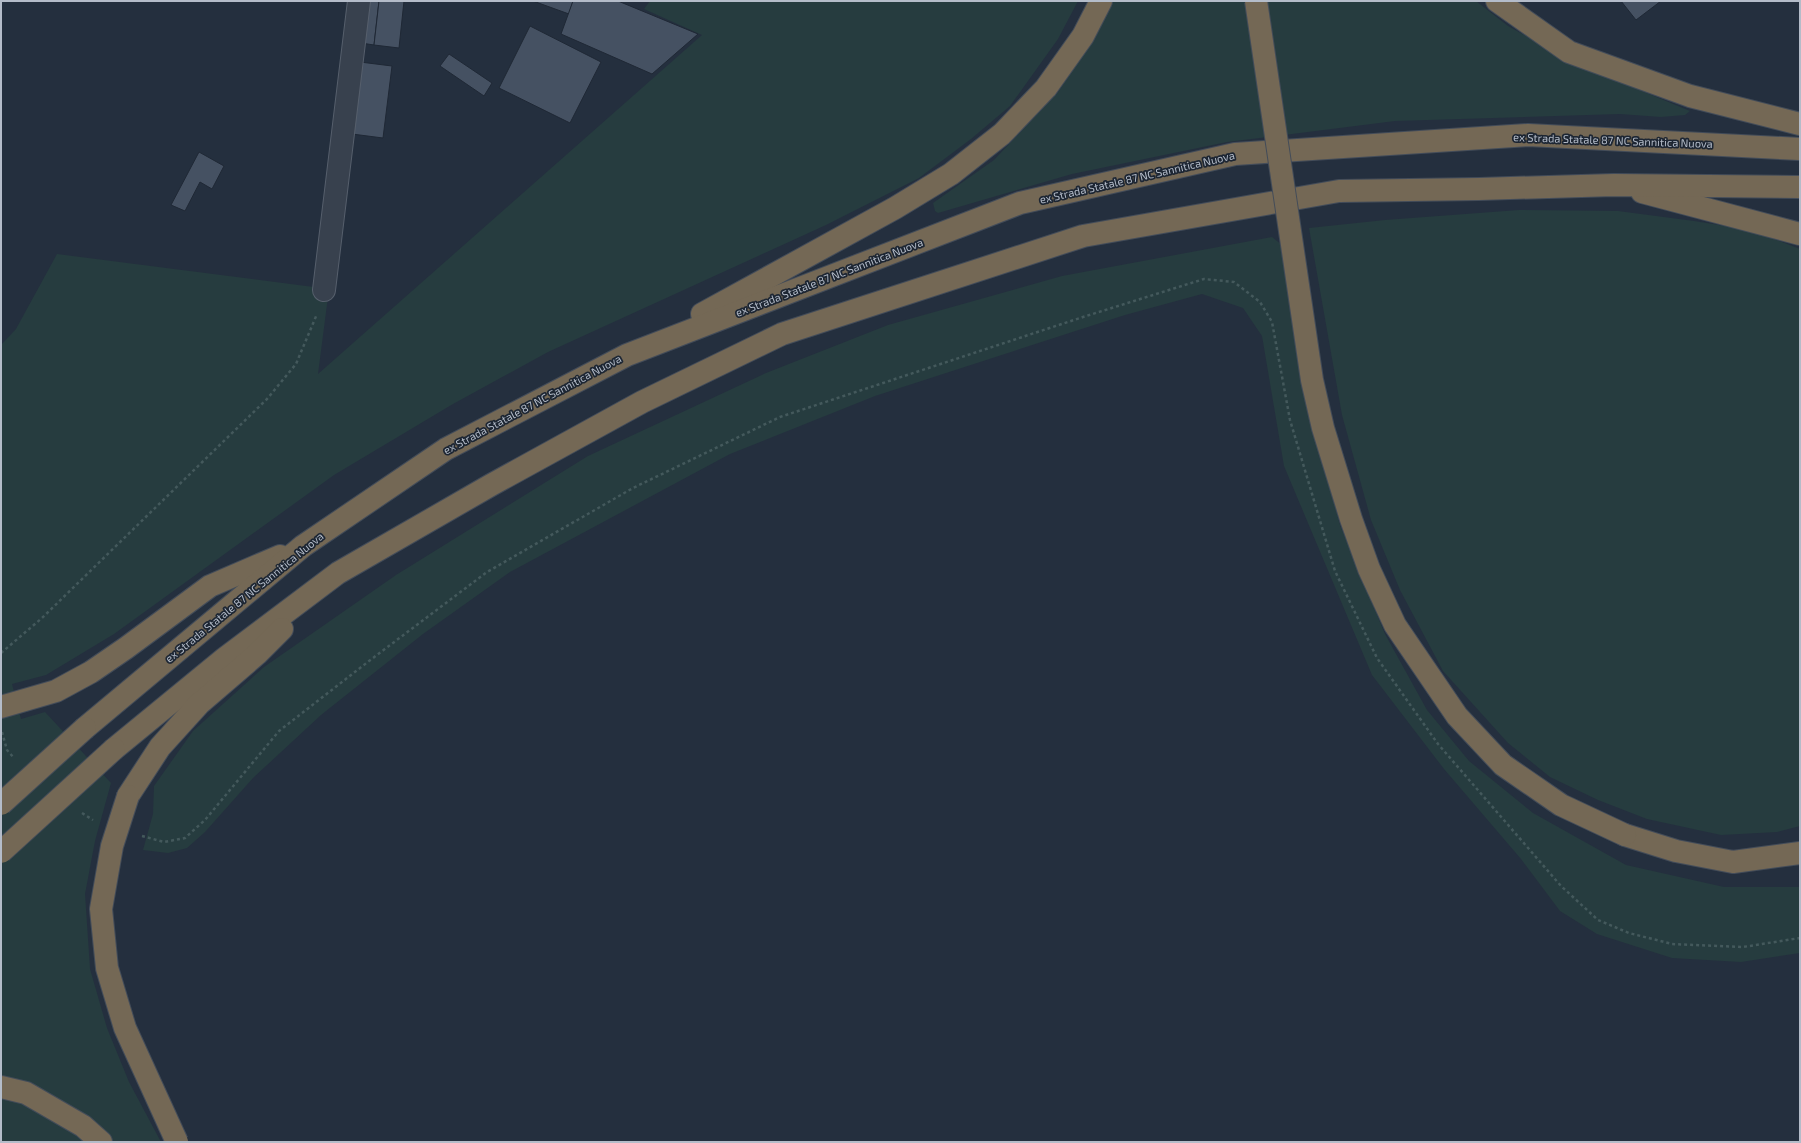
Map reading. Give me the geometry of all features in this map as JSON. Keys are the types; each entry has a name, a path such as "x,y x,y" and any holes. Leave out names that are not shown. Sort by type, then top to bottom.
{"highway":[{"path":"626,355 894,208 950,174 1002,134 1046,88 1083,36 1101,1"},
{"path":"1256,1 1312,380 1323,428 1351,519 1370,569 1395,624 1457,716 1503,765 1561,805 1625,835 1676,851 1733,862 1800,852"},
{"path":"1497,1 1569,52 1690,96 1800,124"},
{"name":"ex Strada Statale 87 NC Sannitica Nuova","path":"1,804 85,728 303,546 446,449 626,355 1020,203 1235,154 1528,135 1800,149"},
{"path":"1614,184 1750,222 1800,234"},
{"path":"1,852 114,749 225,658 338,573 491,485 642,402 782,334 1083,236 1339,191 1479,189 1614,184 1800,187"},
{"path":"1,707 56,691 91,672 210,586 303,546"},
{"path":"177,1142 124,1028 107,968 101,909 112,846 128,796 160,747 199,704 257,654 338,573"},
{"path":"1,1087 26,1093 83,1126 101,1142"}],"street":[{"path":"324,290 359,1"}],"path":[{"path":"141,836 164,842 185,838 205,820 279,731 369,660 487,572 633,488 780,417 1083,317 1204,279 1234,282 1260,302 1272,322 1290,420 1335,570 1377,658 1438,744 1561,886 1598,920 1629,933 1672,944 1743,947 1800,938"},
{"path":"1,653 42,618 267,399 296,364 315,322 324,290"},
{"path":"1,726 7,750 17,761"},
{"path":"76,810 96,822"}],"green space":[{"path":"650,1 1078,1 1058,39 1010,106 971,139 919,178 826,225 548,352 453,404 334,475 114,634 46,675 12,684 21,719 45,712 111,783 95,841 85,894 90,969 107,1028 129,1082 161,1142 1,1142 1,345 16,329 57,254 329,289 318,374 702,35 644,9"},
{"path":"1111,1 1476,1 1508,26 1577,64 1690,111 1685,115 1661,117 1620,114 1395,121 1227,142 1072,174 938,213 935,211 933,203 994,160 1058,92 1084,53"},
{"path":"1519,210 1618,211 1694,221 1732,227 1769,237 1800,249 1800,826 1777,832 1721,835 1647,819 1598,800 1550,777 1508,743 1443,671 1400,590 1371,520 1342,415 1309,228 1385,220"},
{"path":"1272,237 1282,245 1313,424 1340,525 1385,634 1427,710 1469,761 1533,813 1626,865 1724,887 1800,887 1800,953 1741,962 1672,958 1597,934 1560,911 1521,859 1444,769 1372,675 1284,466 1262,336 1243,308 1202,294 1125,315 875,396 730,454 510,572 423,634 321,715 253,778 205,832 187,848 168,853 143,850 153,814 154,786 193,731 264,667 396,575 588,456 766,373 888,325 1062,276"}],"building":[{"path":"366,1 379,1 374,45 361,43"},
{"path":"379,1 404,1 399,48 374,45"},
{"path":"533,1 573,1 569,14"},
{"path":"573,1 618,1 698,34 652,74 561,34"},
{"path":"1621,1 1661,1 1636,20"},
{"path":"530,26 601,62 570,123 499,88"},
{"path":"449,54 492,83 484,96 440,66"},
{"path":"360,62 392,66 383,138 352,134"},
{"path":"199,152 224,166 212,189 200,182 185,211 171,205"}]}
